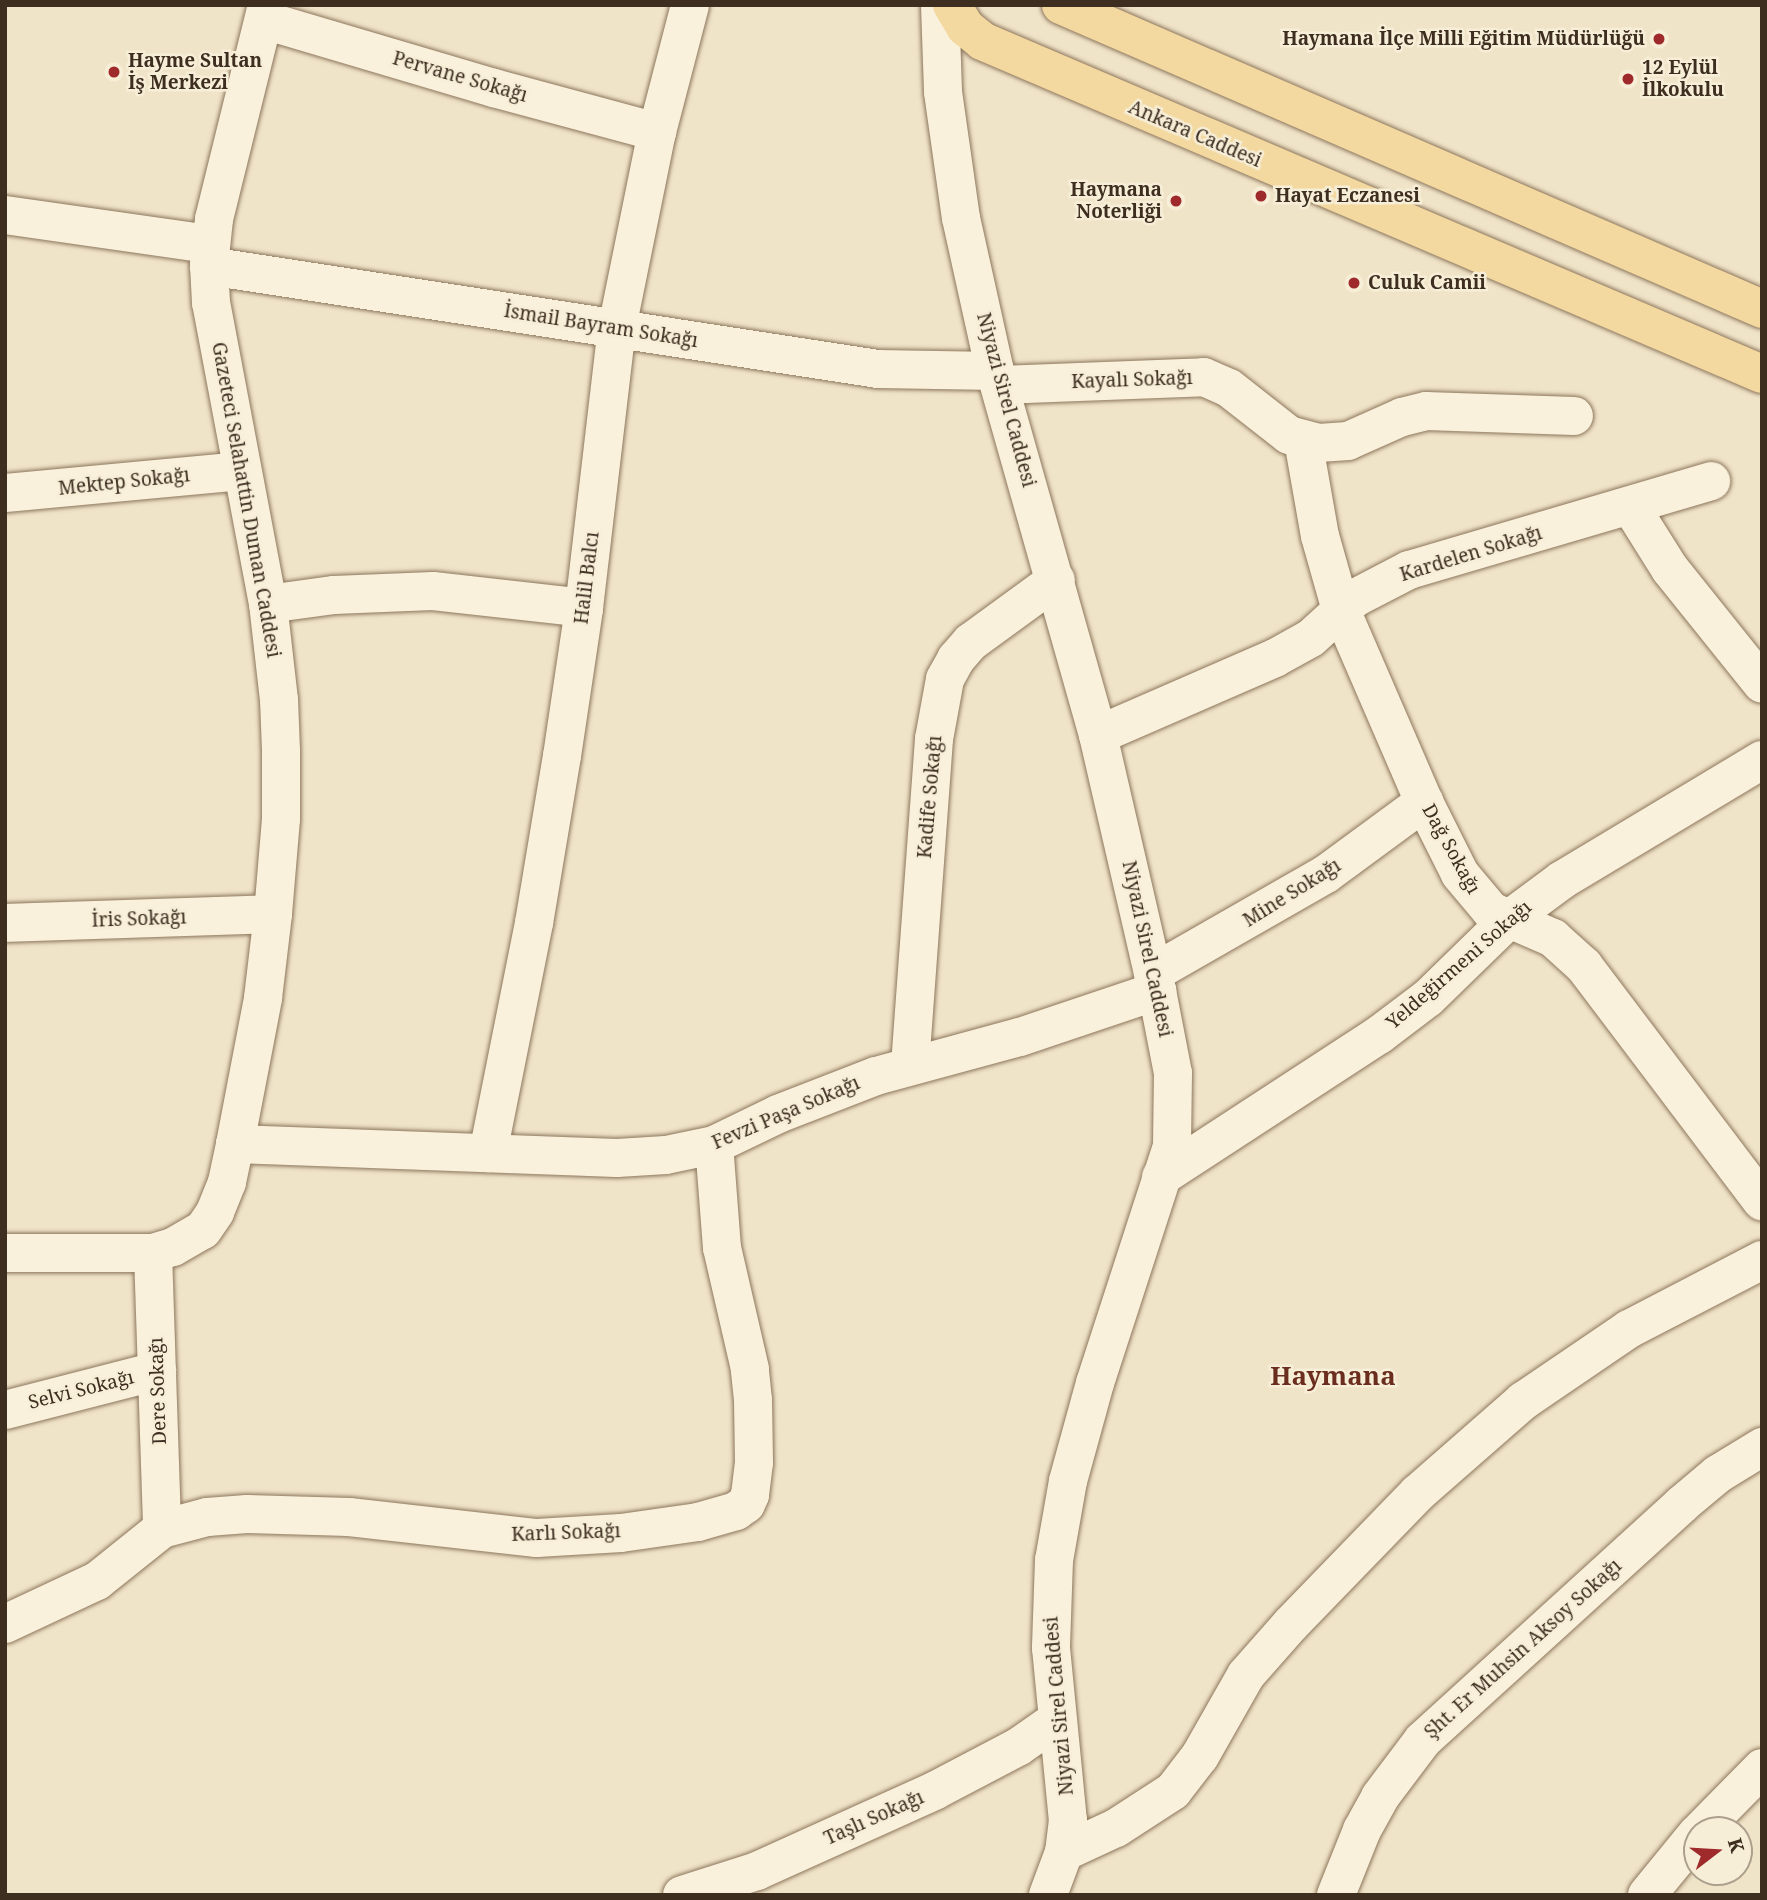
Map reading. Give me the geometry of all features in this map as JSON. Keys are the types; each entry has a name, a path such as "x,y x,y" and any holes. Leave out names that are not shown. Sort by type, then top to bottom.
{"main road":[{"name":"Ankara Caddesi","path":"952,5 965,27 982,41 1762,374"},
{"path":"1060,5 1762,309"}],"street":[{"name":"Halil Balcı","path":"488,1153 536,911 584,608 617,328 657,132 690,5"},
{"name":"Niyazi Sirel Caddesi","path":"940,5 940,55 949,152 998,378 1098,735 1155,982 1173,1073 1174,1117 1171,1146 1095,1383 1068,1481 1054,1560 1050,1608 1057,1720 1066,1788 1064,1852 1048,1895"},
{"name":"Pervane Sokağı","path":"266,12 494,88 657,132"},
{"name":"Gazeteci Selahattin Duman Caddesi","path":"153,1252 173,1247 203,1230 215,1212 227,1182 263,998 273,914 281,819 279,700 268,604 211,303 209,255 223,177 266,12"},
{"name":"İsmail Bayram Sokağı","path":"5,215 209,255 617,328 878,369 998,378"},
{"name":"Kayalı Sokağı","path":"998,378 1205,377 1229,388 1283,430 1303,440 1335,444 1402,417 1426,411 1574,416"},
{"name":"Dağ Sokağı","path":"1303,440 1320,536 1341,610 1424,802 1460,874 1491,911 1553,938 1584,966 1762,1201"},
{"name":"Mektep Sokağı","path":"5,493 242,471"},
{"name":"Kardelen Sokağı","path":"1098,735 1275,658 1311,638 1341,610 1376,585 1409,570 1711,481"},
{"path":"1630,507 1670,569 1762,684"},
{"name":"Kadife Sokağı","path":"910,1066 934,739 945,679 956,659 971,642 1056,580"},
{"path":"268,604 334,595 433,591 584,608"},
{"name":"Yeldeğirmeni Sokağı","path":"1161,1177 1379,1035 1427,998 1508,920 1562,880 1762,760"},
{"name":"Mine Sokağı","path":"1155,982 1326,874 1424,802"},
{"name":"İris Sokağı","path":"5,923 273,914"},
{"name":"Fevzi Paşa Sokağı","path":"235,1144 640,1158 714,1145 816,1098 910,1066 1020,1037 1155,982"},
{"name":"Karlı Sokağı","path":"5,1624 97,1581 162,1529 207,1517 303,1515 503,1535 570,1538 698,1522 736,1511 746,1504 750,1495 754,1463 753,1399 750,1369 722,1248 714,1145"},
{"path":"5,1253 153,1252"},
{"name":"Dere Sokağı","path":"153,1252 162,1529"},
{"path":"1064,1852 1116,1828 1172,1791 1200,1756 1247,1675 1291,1624 1418,1493 1523,1401 1629,1329 1762,1259"},
{"name":"Selvi Sokağı","path":"5,1410 157,1371"},
{"name":"Şht. Er Muhsin Aksoy Sokağı","path":"1336,1895 1362,1830 1380,1797 1423,1740 1681,1505 1718,1474 1762,1447"},
{"name":"Taşlı Sokağı","path":"682,1895 752,1883 1018,1747 1057,1720"},
{"path":"1715,1816 1762,1768"},
{"path":"1647,1895 1683,1851"}],"place":[{"name":"Haymana İlçe Milli Eğitim Müdürlüğü","path":"1659,39"},
{"name":"Hayme Sultan İş Merkezi","path":"114,72"},
{"name":"12 Eylül İlkokulu","path":"1628,79"},
{"name":"Hayat Eczanesi","path":"1261,196"},
{"name":"Haymana Noterliği","path":"1176,201"},
{"name":"Culuk Camii","path":"1354,283"}],"district":[{"name":"Haymana","path":"1333,1376"}]}
